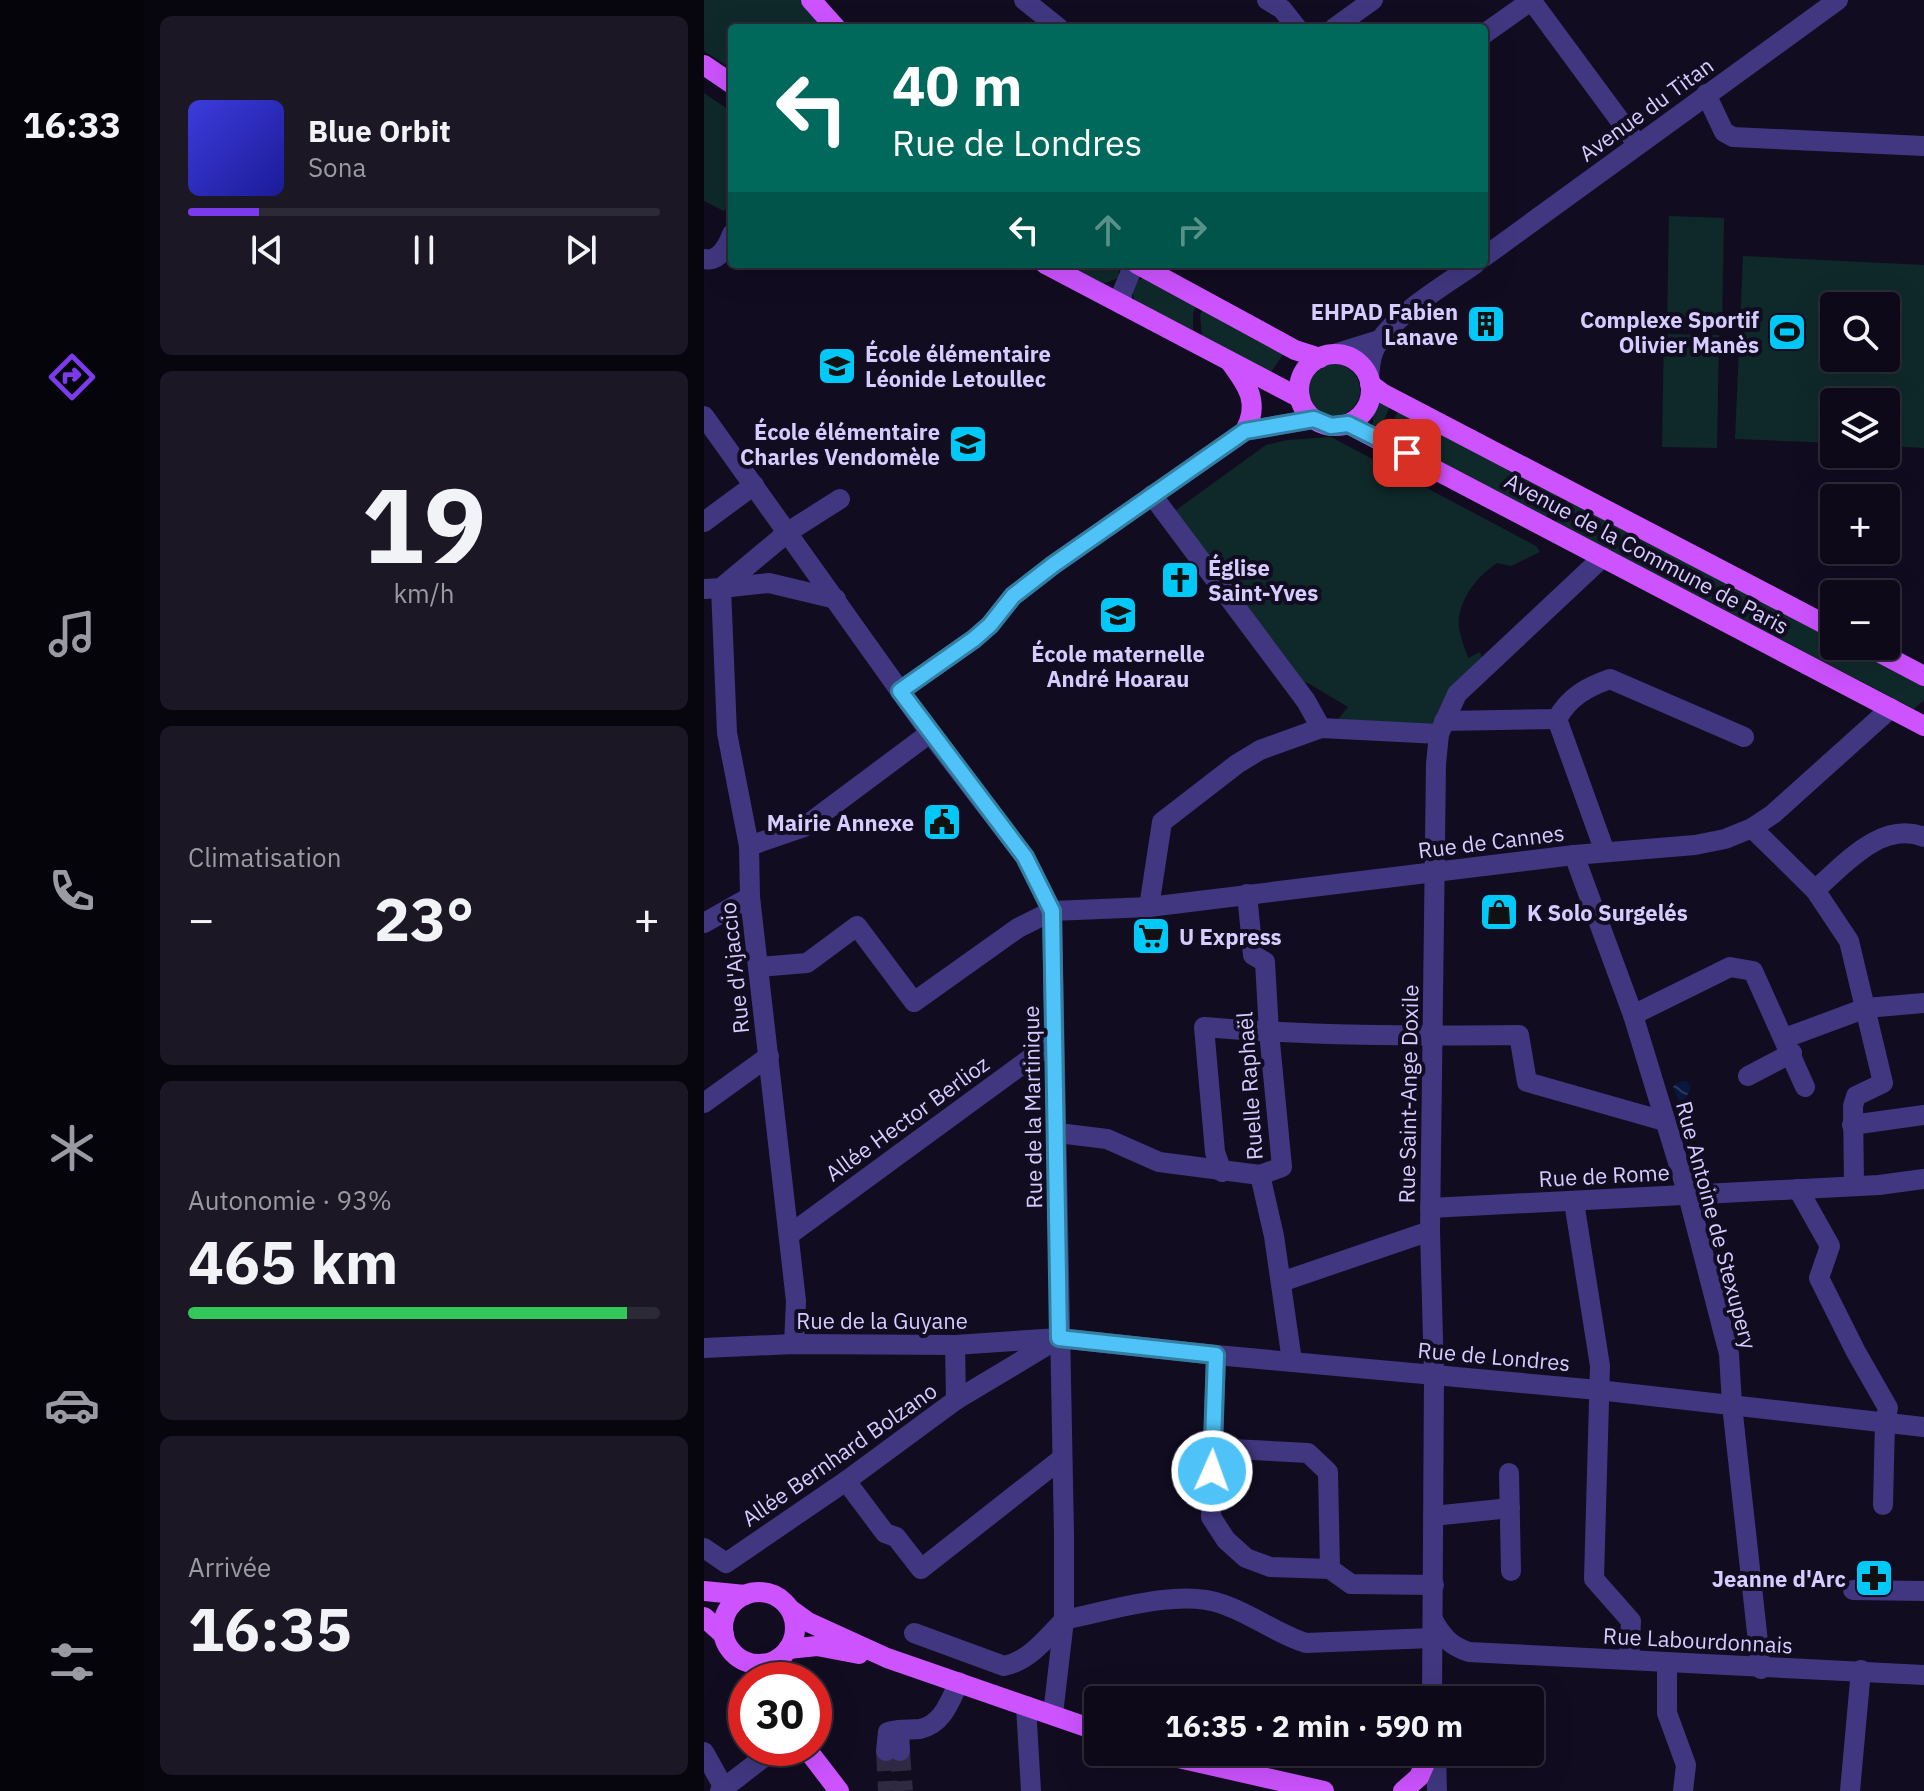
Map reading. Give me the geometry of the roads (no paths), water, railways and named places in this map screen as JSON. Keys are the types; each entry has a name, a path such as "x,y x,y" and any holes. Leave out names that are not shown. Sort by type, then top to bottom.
{"main road":[{"path":"811,0 832,24"},
{"path":"704,65 728,81"},
{"path":"1053,268 1229,360 1331,426 1348,424 1367,408 1371,396 1370,381 1359,363 1352,358 1295,350 1142,268"},
{"path":"1306,408 1300,386 1303,374 1310,364 1327,356"},
{"path":"1229,360 1249,388 1254,402 1245,431"},
{"name":"Avenue de la Commune de Paris","path":"1370,381 1382,393 1820,622"},
{"name":"Avenue de la Commune de Paris","path":"1348,424 1924,726"},
{"path":"1894,660 1924,676"},
{"path":"704,1591 745,1595 770,1593 782,1599 808,1622 887,1658 1084,1726"},
{"path":"743,1662 728,1646 724,1635 725,1615 745,1595"},
{"path":"782,1662 794,1636 795,1623 790,1609"},
{"path":"704,1617 724,1635"},
{"path":"766,1662 785,1652 817,1646 887,1658"},
{"path":"820,1766 839,1791"},
{"path":"1214,1766 1324,1791"},
{"path":"1403,1791 1419,1777 1425,1766"}],"street":[{"path":"1024,0 1054,24"},
{"path":"1340,24 1373,0"},
{"path":"1488,31 1532,0 1638,145"},
{"name":"Avenue du Titan","path":"1488,254 1838,0"},
{"path":"1272,24 1279,3"},
{"path":"1279,3 1294,24"},
{"path":"1706,94 1724,132 1733,137 1924,146"},
{"path":"704,259 710,260 719,255 728,244"},
{"path":"1121,304 1122,293 1133,268"},
{"path":"1370,381 1373,352 1379,340 1405,315 1470,268"},
{"path":"1327,356 1379,340"},
{"path":"900,691 974,639 990,625 1013,596 1152,495 1245,431 1280,425 1306,408"},
{"name":"Rue de la Martinique","path":"704,416 930,733 1025,857 1052,911 1064,1620 1053,1714"},
{"path":"704,522 754,485"},
{"path":"1152,495 1306,701 1321,728"},
{"path":"712,588 788,532 840,499"},
{"name":"Rue Saint-Ange Doxile","path":"1432,1686 1434,1375 1430,1208 1436,764 1442,727 1457,694 1603,557"},
{"path":"712,588 769,583 836,599"},
{"name":"Rue d'Ajaccio","path":"712,588 727,733 749,846 750,897 796,1301 794,1344"},
{"path":"1605,852 1557,719 1565,705 1588,687 1610,679 1744,737"},
{"name":"Rue de Cannes","path":"1052,911 1149,907 1574,855 1695,845 1725,839 1752,828 1773,814 1891,708"},
{"path":"1149,907 1162,822 1260,750 1321,728 1442,727 1557,719"},
{"path":"749,846 804,827 930,733"},
{"path":"1752,828 1815,890 1849,941 1883,1083 1856,1096 1852,1125 1854,1184"},
{"path":"1815,890 1866,847 1891,833 1924,837"},
{"name":"Rue Antoine de Stexupery","path":"1574,855 1633,1015 1688,1195 1729,1354 1761,1669"},
{"name":"Ruelle Raphaël","path":"1247,894 1253,955 1265,962 1282,1167 1260,1175 1281,1282 1292,1361"},
{"path":"704,923 750,897"},
{"path":"758,967 807,963 857,926 914,1002 1018,928 1052,911"},
{"path":"1633,1015 1730,967 1753,971 1805,1087"},
{"path":"1748,1076 1788,1046 1866,1008 1924,1003"},
{"path":"1222,1172 1215,1152 1204,1027 1269,1032 1519,1035 1527,1082 1664,1121"},
{"name":"Allée Hector Berlioz","path":"789,1235 1054,1041"},
{"path":"704,1103 769,1056"},
{"path":"1852,1125 1924,1115"},
{"path":"1058,1133 1107,1139 1159,1162 1260,1175"},
{"name":"Rue de Rome","path":"1430,1208 1879,1185 1924,1179"},
{"path":"1798,1189 1830,1246 1819,1278 1888,1408 1883,1505"},
{"path":"1574,1202 1600,1366 1594,1579 1631,1621 1629,1660"},
{"path":"1281,1282 1430,1231"},
{"path":"956,1400 1059,1338"},
{"name":"Rue de la Guyane","path":"704,1348 794,1344 955,1345 1059,1338"},
{"name":"Rue de Londres","path":"1059,1338 1598,1390 1924,1427"},
{"name":"Allée Bernhard Bolzano","path":"704,1548 726,1563 846,1481 956,1400 955,1345"},
{"path":"1216,1355 1211,1517 1226,1540 1246,1558 1270,1567 1330,1569 1351,1584 1434,1585"},
{"path":"1213,1448 1308,1453 1328,1472 1330,1569"},
{"path":"846,1481 885,1533 896,1537 921,1569 1061,1459"},
{"path":"1509,1473 1511,1571"},
{"path":"1433,1516 1510,1508"},
{"path":"1853,1590 1924,1591"},
{"path":"914,1633 1004,1666 1017,1664 1064,1620 1182,1597 1223,1604 1287,1637 1306,1643 1432,1629 1455,1648 1469,1652"},
{"path":"1435,1686 1446,1661 1469,1652"},
{"name":"Rue Labourdonnais","path":"1469,1652 1924,1675"},
{"path":"1667,1663 1667,1713 1686,1765 1683,1791"},
{"path":"1850,1791 1861,1670"},
{"path":"895,1744 937,1721 959,1682"},
{"path":"1026,1706 1031,1791"},
{"path":"704,1752 722,1790 753,1766"},
{"path":"1434,1766 1437,1791"}],"water":[{"path":"1687,1081 1691,1088 1685,1099 1679,1101 1673,1087 1676,1083"}],"tunnel":[{"path":"886,1751 888,1791"},
{"path":"900,1751 903,1791"}],"place":[{"name":"EHPAD Fabien Lanave","path":"1486,324"},
{"name":"Complexe Sportif Olivier Manès","path":"1787,332"},
{"name":"École élémentaire Léonide Letoullec","path":"837,366"},
{"name":"École élémentaire Charles Vendomèle","path":"968,444"},
{"name":"Église Saint-Yves","path":"1180,580"},
{"name":"École maternelle André Hoarau","path":"1118,615"},
{"name":"Mairie Annexe","path":"942,822"},
{"name":"K Solo Surgelés","path":"1499,912"},
{"name":"U Express","path":"1151,936"},
{"name":"Jeanne d'Arc","path":"1874,1578"}]}
